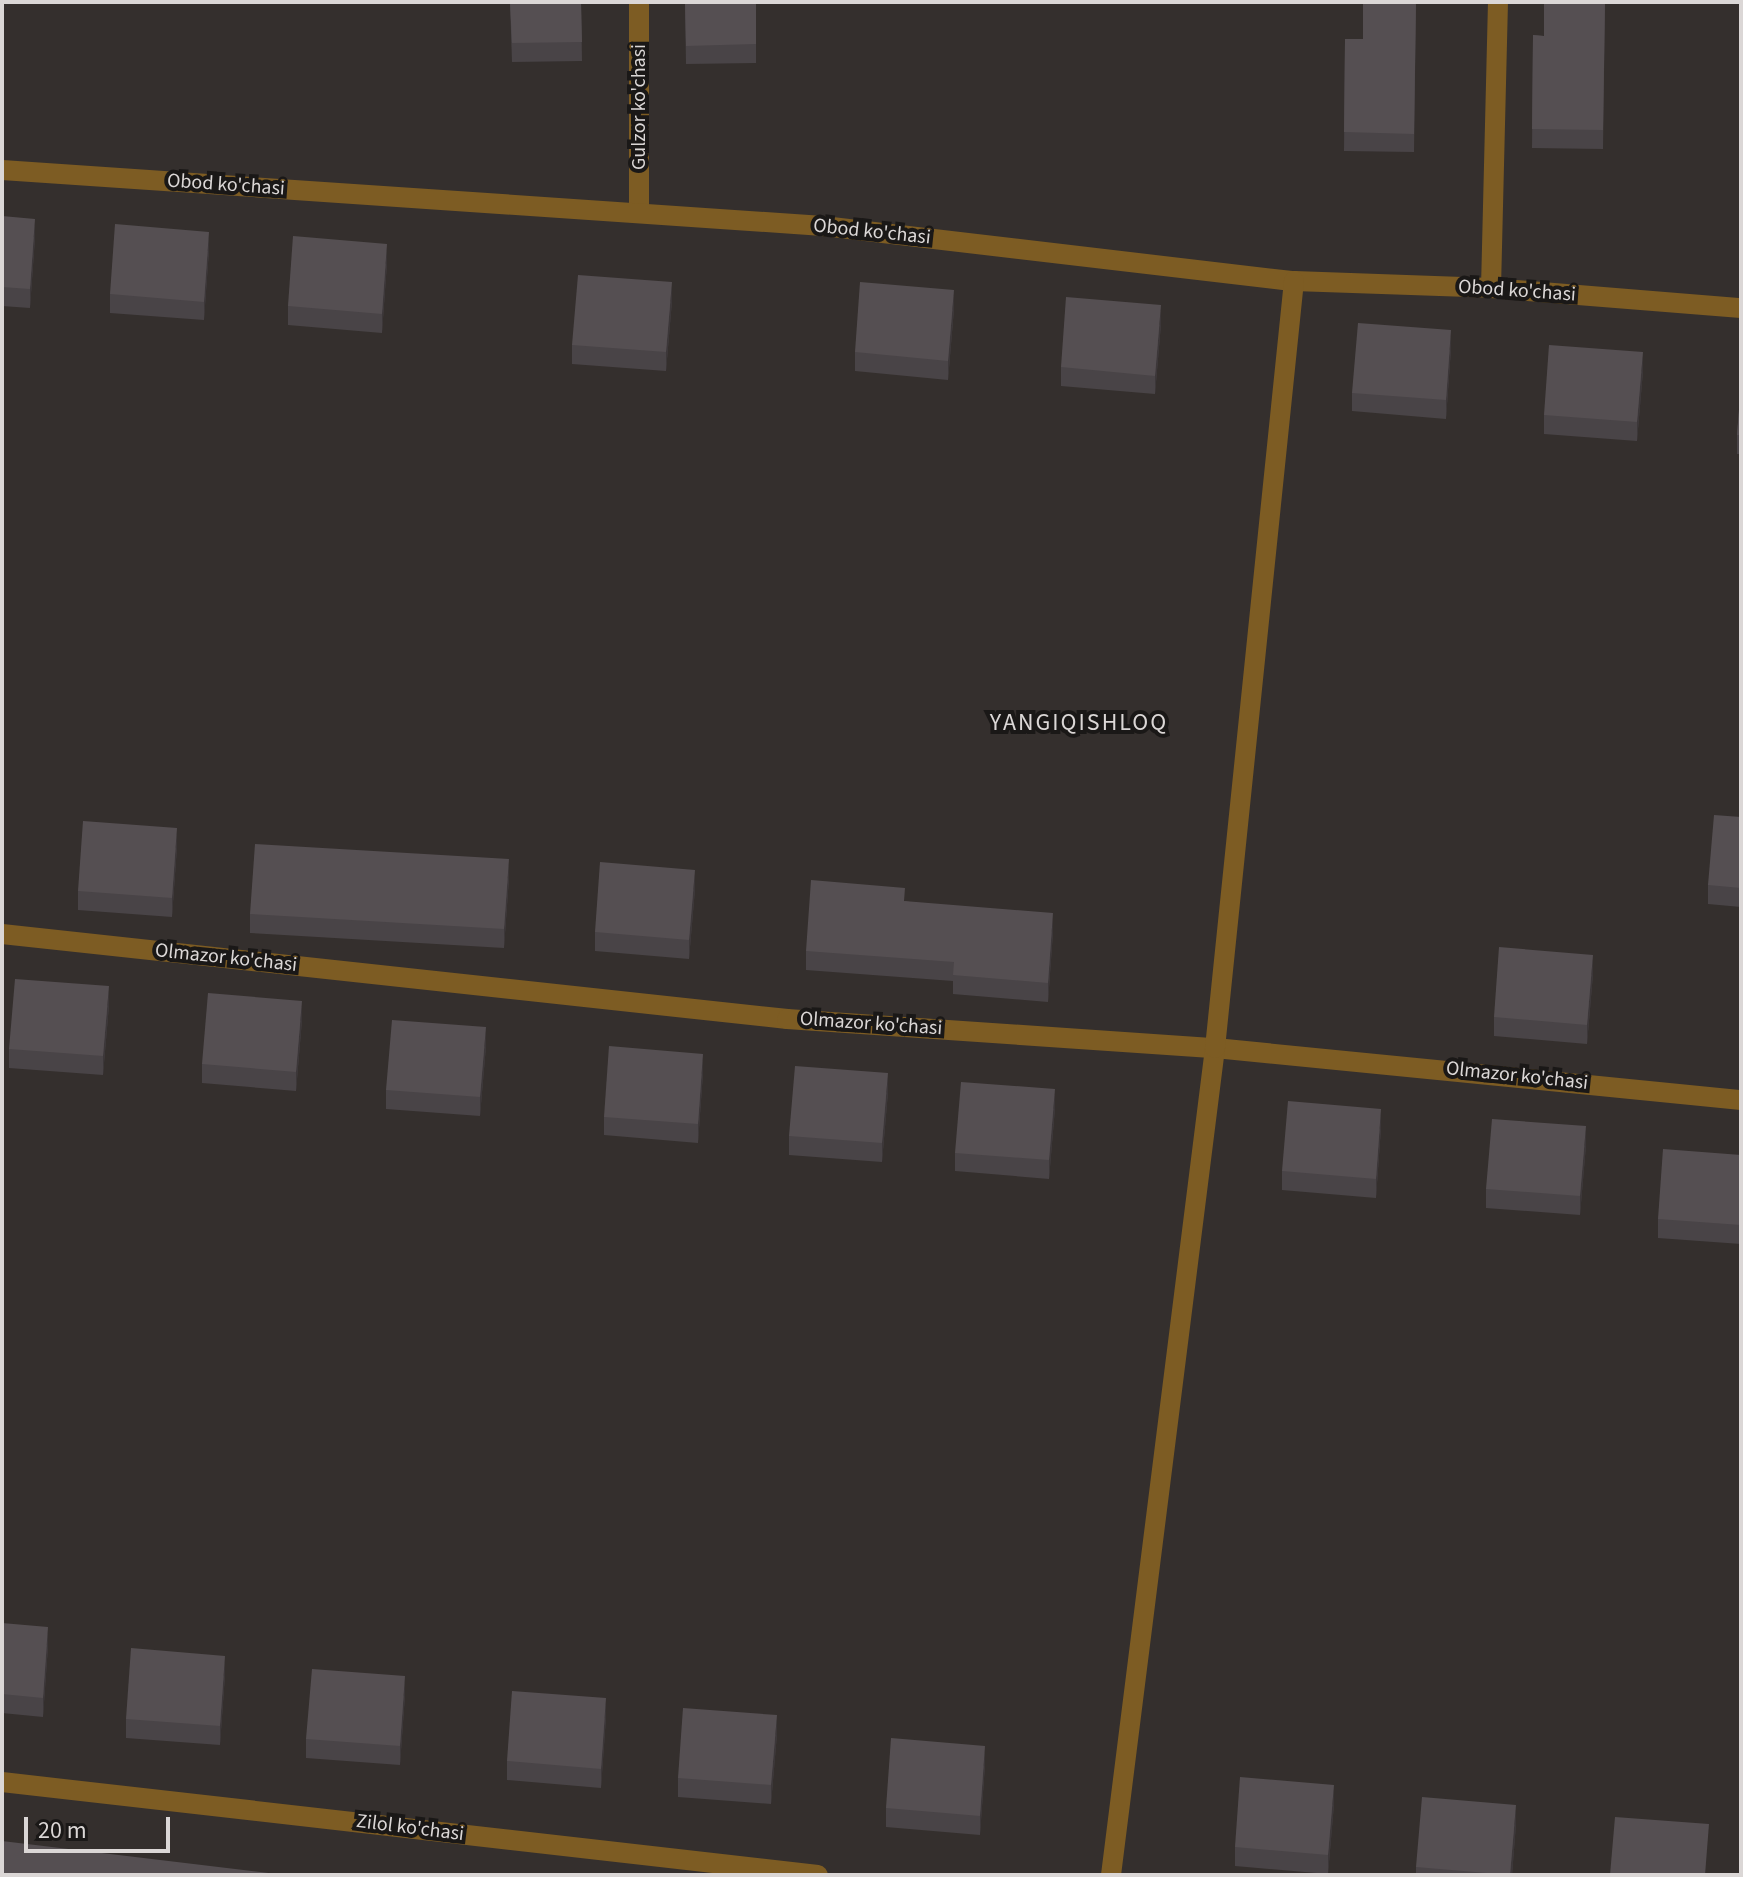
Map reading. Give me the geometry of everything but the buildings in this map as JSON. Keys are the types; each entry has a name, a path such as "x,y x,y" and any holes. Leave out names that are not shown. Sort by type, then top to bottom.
{"street":[{"name":"Gulzor ko'chasi","path":"639,2 639,213"},
{"path":"1491,288 1498,2"},
{"name":"Obod ko'chasi","path":"2,170 823,226 1294,281 1491,288 1741,308"},
{"path":"1111,1875 1215,1048 1294,281"},
{"name":"Olmazor ko'chasi","path":"2,934 787,1019 1215,1048 1741,1100"},
{"name":"Zilol ko'chasi","path":"2,1782 818,1875"}],"district":[{"name":"YANGIQISHLOQ","path":"1079,723"}]}
